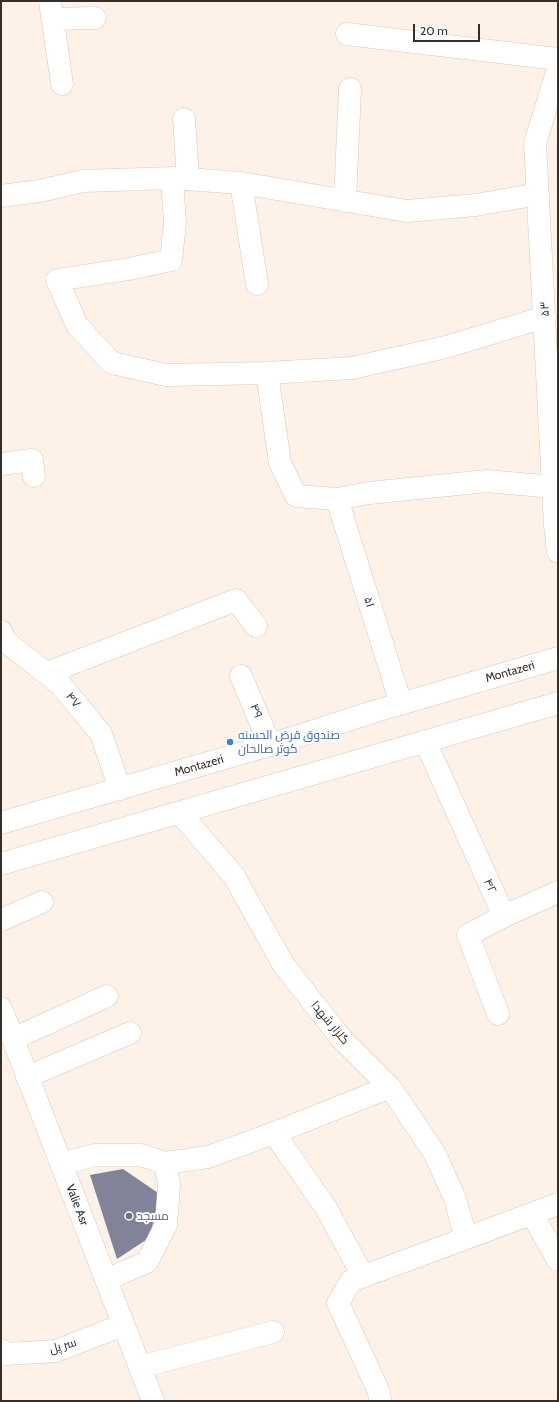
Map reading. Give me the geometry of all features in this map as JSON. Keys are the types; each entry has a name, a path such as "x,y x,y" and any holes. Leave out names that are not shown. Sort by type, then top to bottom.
{"street":[{"path":"62,84 51,10 95,18"},
{"path":"347,34 558,58"},
{"name":"۵۳","path":"558,69 552,104 535,143 538,194 551,285 545,317 554,444 553,487 558,552"},
{"path":"345,201 350,89"},
{"path":"184,119 180,179 171,260 129,269 57,280 77,325 112,363 166,375 267,373 352,368 446,347 545,317"},
{"path":"1,196 40,191 83,181 180,179 241,183 407,211 476,205 538,194"},
{"path":"241,183 258,284"},
{"path":"267,373 280,463 296,496 337,499 369,493 487,481 553,487"},
{"path":"1,464 32,460 34,476"},
{"name":"۵۱","path":"337,499 401,704"},
{"path":"47,673 236,600 256,626"},
{"name":"۴۷","path":"1,631 5,641 60,684 101,734 120,789"},
{"name":"Montazeri","path":"1,823 270,746 401,704 558,658"},
{"name":"۴۹","path":"241,676 270,746"},
{"path":"1,864 558,703"},
{"name":"۴۲","path":"425,742 504,916"},
{"path":"1,808 39,812"},
{"name":"گلزار شهدا","path":"180,813 234,876 283,964 340,1037 390,1087 435,1154 455,1198 466,1238"},
{"path":"498,1014 468,935 504,916 558,892"},
{"path":"1,920 42,902"},
{"path":"13,1039 107,996"},
{"name":"Valie Asr","path":"1,1008 153,1401"},
{"path":"27,1077 130,1033"},
{"path":"61,1164 95,1155 141,1155 165,1163 208,1157 274,1133 390,1087"},
{"path":"274,1133 326,1208 363,1276"},
{"path":"106,1280 147,1262 166,1225 169,1184 165,1163"},
{"path":"380,1401 379,1392 338,1303 351,1281 558,1204"},
{"path":"532,1214 558,1260"},
{"name":"سر پل","path":"1,1350 7,1354 56,1351 124,1325"},
{"path":"140,1367 273,1332"}],"building":[{"name":"مسجد","path":"123,1169 161,1195 149,1238 117,1259 90,1175"}],"place":[{"name":"صندوق قرض الحسنه کوثر صالحان","path":"230,742"},
{"name":"مسجد","path":"129,1216"}]}
